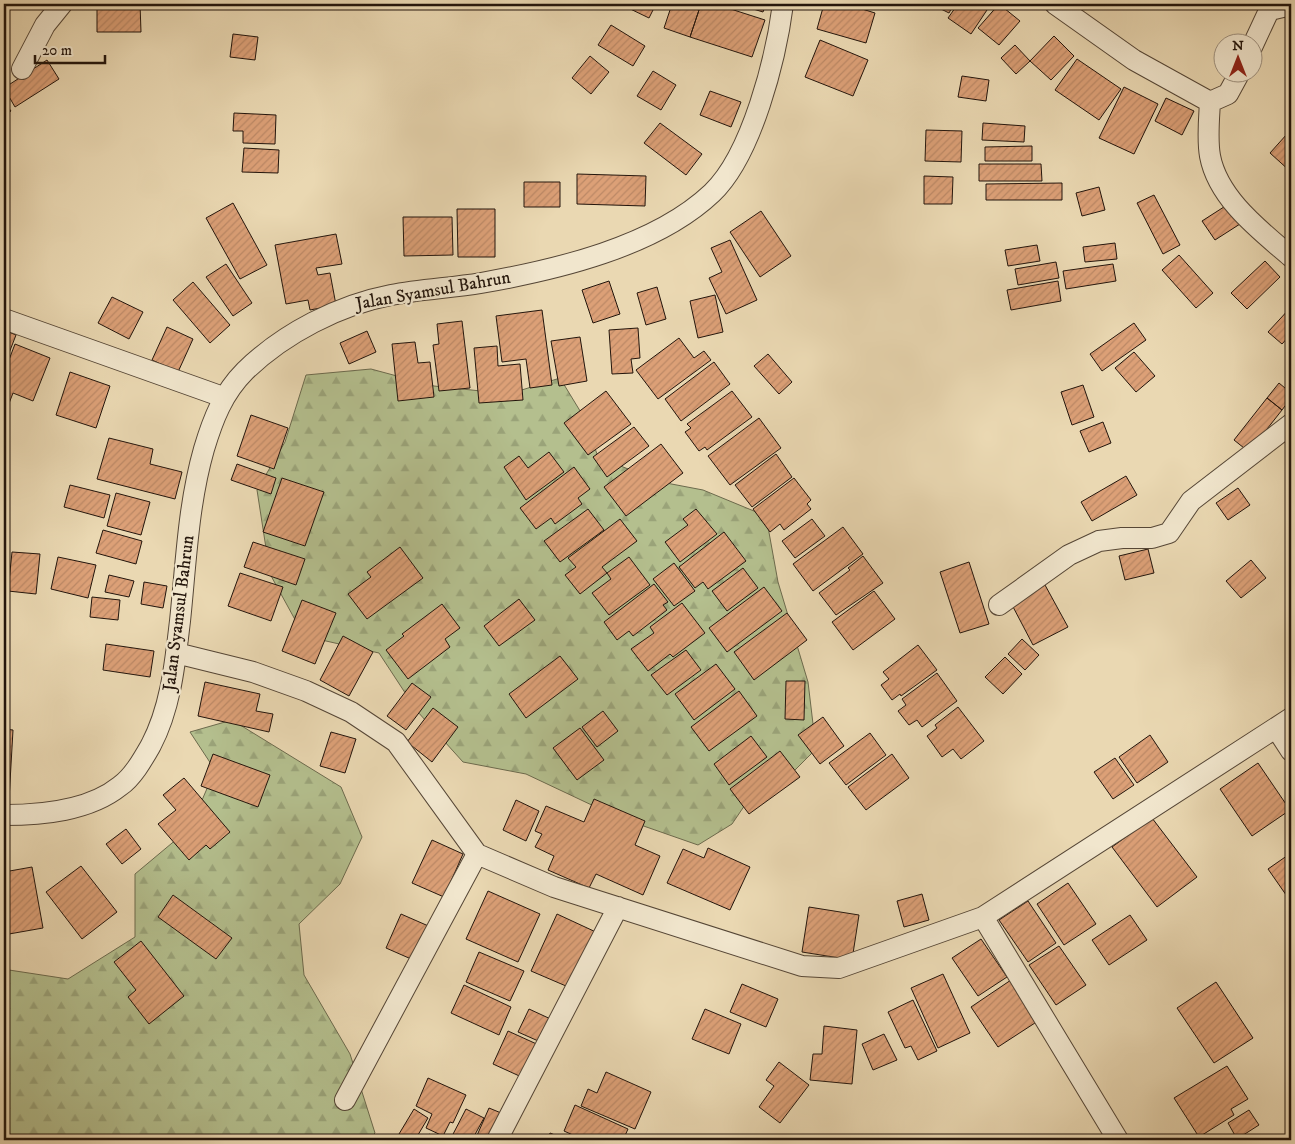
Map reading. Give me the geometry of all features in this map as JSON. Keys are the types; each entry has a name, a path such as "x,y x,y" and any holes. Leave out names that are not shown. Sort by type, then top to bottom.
{"street":[{"path":"22,69 45,25 62,4"},
{"name":"Jalan Syamsul Bahrun","path":"4,815 46,813 80,806 101,798 122,785 143,759 156,735 173,679 192,500 209,434 223,397 246,370 312,322 349,305 393,294 480,283 577,261 629,242 687,213 713,192 734,164 760,105 778,44 783,4"},
{"path":"1055,4 1134,60 1210,102"},
{"path":"1259,32 1271,7 1291,4"},
{"path":"1210,102 1228,94 1235,82"},
{"path":"1210,102 1210,158 1219,180 1248,219 1291,258"},
{"path":"4,319 223,397"},
{"path":"999,605 1069,555 1099,541 1122,538 1152,538 1169,533 1191,501 1291,424"},
{"path":"176,653 253,672 306,691 351,712 396,742 478,854 554,887 802,966 839,968 983,917 1284,724 1291,751"},
{"path":"345,1100 478,854"},
{"path":"497,1140 618,908"},
{"path":"983,917 1118,1140"}],"green space":[{"path":"371,369 434,386 509,394 560,378 585,419 598,457 661,482 703,490 766,516 778,582 808,682 816,749 791,774 749,799 732,824 698,845 615,816 526,774 463,762 417,711 379,653 304,636 270,574 257,490 285,442 306,375"},
{"path":"232,720 341,787 362,837 340,884 299,924 304,975 350,1054 375,1133 368,1140 4,1140 4,967 9,970 68,979 135,937 135,874 190,828 215,770 190,732"}],"building":[{"path":"97,4 140,4 141,32 97,32"},
{"path":"620,4 656,4 649,18"},
{"path":"672,4 699,10 690,37 664,28"},
{"path":"701,4 715,4 765,20 752,57 690,37"},
{"path":"737,4 766,4 763,12"},
{"path":"824,4 846,4 875,13 866,43 817,29"},
{"path":"863,4 881,4 880,8"},
{"path":"931,4 954,4 949,13"},
{"path":"958,4 991,4 971,34 948,18"},
{"path":"999,4 1020,21 999,45 978,28"},
{"path":"611,25 645,46 633,66 598,45"},
{"path":"233,34 258,37 255,60 230,57"},
{"path":"1054,36 1074,56 1051,80 1030,61"},
{"path":"820,40 868,60 853,96 805,77"},
{"path":"1015,45 1030,61 1016,74 1001,58"},
{"path":"590,56 609,72 591,94 572,78"},
{"path":"1077,59 1121,89 1099,120 1055,90"},
{"path":"47,60 59,79 15,107 4,88"},
{"path":"653,71 676,85 661,110 637,96"},
{"path":"962,76 989,80 986,101 958,97"},
{"path":"1124,87 1158,104 1134,154 1099,138"},
{"path":"710,91 741,102 731,127 700,115"},
{"path":"1166,98 1194,111 1182,135 1155,121"},
{"path":"4,102 11,111 4,116"},
{"path":"234,113 276,115 275,144 243,143 243,131 233,131"},
{"path":"660,123 702,154 686,175 644,143"},
{"path":"983,123 1025,126 1024,142 982,140"},
{"path":"926,130 962,131 961,162 925,161"},
{"path":"1287,134 1291,138 1291,172 1270,153"},
{"path":"1032,146 1032,161 985,161 985,147"},
{"path":"244,148 279,150 278,173 242,172"},
{"path":"979,164 1041,164 1042,181 979,181"},
{"path":"577,174 646,176 645,206 577,204"},
{"path":"924,176 953,177 952,204 924,204"},
{"path":"524,182 560,182 560,207 524,207"},
{"path":"1062,183 1062,200 986,200 986,184"},
{"path":"1099,187 1105,210 1082,216 1076,193"},
{"path":"1154,195 1180,245 1163,254 1137,203"},
{"path":"233,203 267,265 240,279 206,218"},
{"path":"1227,205 1240,224 1215,240 1202,221"},
{"path":"457,209 495,209 495,257 458,257"},
{"path":"761,211 791,256 760,277 730,232"},
{"path":"403,217 452,217 453,255 404,256"},
{"path":"336,234 342,264 316,268 318,275 330,273 336,305 310,310 308,300 286,304 275,245"},
{"path":"730,240 757,300 726,314 709,278 722,272 711,248"},
{"path":"1115,243 1117,259 1085,262 1083,247"},
{"path":"1037,245 1040,261 1008,266 1005,250"},
{"path":"1179,255 1213,293 1196,308 1162,270"},
{"path":"1265,261 1280,277 1247,309 1231,293"},
{"path":"1056,262 1059,278 1018,285 1015,269"},
{"path":"226,264 252,303 233,316 206,277"},
{"path":"1113,264 1116,281 1066,289 1063,271"},
{"path":"609,281 620,314 593,323 582,290"},
{"path":"1058,281 1061,301 1011,310 1007,290"},
{"path":"193,282 230,325 210,343 173,300"},
{"path":"657,287 666,319 646,325 637,293"},
{"path":"715,295 723,332 698,338 690,301"},
{"path":"112,297 143,312 129,339 98,323"},
{"path":"1291,307 1291,334 1282,344 1268,332"},
{"path":"542,310 552,385 530,388 526,359 502,362 496,316"},
{"path":"462,321 470,388 439,391 433,345 439,344 437,324"},
{"path":"1134,323 1146,340 1102,371 1090,354"},
{"path":"167,327 193,339 178,372 152,360"},
{"path":"638,328 640,358 631,359 633,373 612,374 609,330"},
{"path":"4,330 16,335 4,366"},
{"path":"367,331 376,352 349,364 340,343"},
{"path":"580,337 587,381 559,386 551,341"},
{"path":"679,338 694,358 704,351 711,360 658,399 636,370"},
{"path":"415,342 418,363 430,362 434,397 398,401 392,344"},
{"path":"15,344 50,358 33,401 13,393 8,406 4,404 4,373"},
{"path":"497,346 498,366 520,364 523,400 479,403 474,348"},
{"path":"1134,352 1155,376 1136,392 1115,368"},
{"path":"768,354 792,382 779,394 754,366"},
{"path":"714,362 730,384 681,421 665,399"},
{"path":"70,372 110,386 96,428 56,415"},
{"path":"1279,383 1291,393 1291,398 1282,410 1267,398"},
{"path":"1083,385 1094,417 1072,425 1061,392"},
{"path":"606,391 631,424 588,455 564,423"},
{"path":"732,391 752,417 707,450 705,447 699,451 685,432 691,428 687,424"},
{"path":"1267,398 1282,410 1249,452 1234,440"},
{"path":"251,415 288,428 274,469 237,456"},
{"path":"759,418 781,448 730,485 708,456"},
{"path":"1103,422 1111,443 1089,452 1080,431"},
{"path":"634,427 649,446 607,477 593,457"},
{"path":"109,438 153,449 150,464 182,472 175,499 97,479"},
{"path":"661,444 683,473 626,516 604,487"},
{"path":"549,452 564,472 526,500 504,467 519,456 528,468"},
{"path":"776,454 792,477 752,507 735,485"},
{"path":"237,464 276,478 271,494 231,480"},
{"path":"574,467 590,489 578,498 582,504 555,524 551,518 536,529 520,508"},
{"path":"1126,476 1137,495 1092,521 1081,502"},
{"path":"282,478 324,492 305,546 263,532"},
{"path":"794,478 811,500 807,504 811,509 784,530 780,524 770,532 753,509"},
{"path":"70,485 110,495 104,518 64,507"},
{"path":"1238,488 1250,505 1228,520 1216,503"},
{"path":"116,493 150,502 141,535 107,526"},
{"path":"588,509 604,530 560,562 544,541"},
{"path":"696,509 717,534 680,562 665,542 688,525 683,519"},
{"path":"620,519 637,541 602,567 607,573 580,594 565,575 576,567 568,558"},
{"path":"812,519 825,536 795,558 782,541"},
{"path":"843,527 863,554 813,591 793,564"},
{"path":"103,530 142,541 136,564 96,553"},
{"path":"724,532 746,561 708,589 703,582 695,588 679,567"},
{"path":"253,542 305,559 296,585 244,567"},
{"path":"400,547 423,578 367,619 348,594 371,577 367,572"},
{"path":"1148,549 1154,573 1125,580 1119,556"},
{"path":"12,552 40,554 36,594 8,591"},
{"path":"863,556 883,583 836,615 819,593 850,570 848,568"},
{"path":"58,557 96,565 88,598 51,589"},
{"path":"629,557 650,585 609,615 592,593 611,579 607,573"},
{"path":"1251,560 1266,578 1241,598 1226,581"},
{"path":"969,562 989,624 960,633 940,572"},
{"path":"674,563 695,591 674,606 653,579"},
{"path":"743,568 758,588 727,611 712,591"},
{"path":"240,573 283,587 271,621 228,606"},
{"path":"109,575 134,581 129,597 105,592"},
{"path":"144,582 167,586 163,608 141,604"},
{"path":"654,584 668,602 663,605 667,610 633,636 629,631 617,640 604,622"},
{"path":"1045,585 1068,627 1033,645 1011,603"},
{"path":"764,587 782,611 727,652 709,628"},
{"path":"874,591 895,619 853,650 832,622"},
{"path":"92,597 120,600 118,620 90,617"},
{"path":"519,599 535,620 499,646 484,626"},
{"path":"302,600 336,613 315,664 282,651"},
{"path":"682,603 705,633 673,657 670,654 648,671 631,649 654,633 650,627"},
{"path":"442,604 460,628 445,639 450,647 408,679 386,650 404,636 402,634"},
{"path":"787,613 807,640 754,680 734,652"},
{"path":"343,636 373,652 349,696 320,680"},
{"path":"1022,639 1039,655 1025,670 1008,654"},
{"path":"106,644 154,651 150,677 103,670"},
{"path":"918,645 937,670 901,696 900,694 892,700 881,685 889,679 883,672"},
{"path":"686,650 701,670 667,695 651,675"},
{"path":"560,656 578,679 526,718 509,694"},
{"path":"1005,657 1022,674 1003,694 985,677"},
{"path":"716,664 735,689 694,720 675,694"},
{"path":"937,673 957,701 922,727 917,720 909,725 898,711 906,705 902,699"},
{"path":"786,681 805,681 804,720 785,719"},
{"path":"205,682 260,694 256,711 273,714 269,732 198,716"},
{"path":"412,683 431,697 406,730 387,716"},
{"path":"739,691 757,716 709,751 691,727"},
{"path":"958,707 984,741 961,759 953,749 942,757 927,736 937,728 935,725"},
{"path":"433,708 458,727 432,762 407,742"},
{"path":"603,711 618,731 597,747 582,727"},
{"path":"823,717 844,746 820,764 798,735"},
{"path":"580,728 604,760 577,780 553,748"},
{"path":"4,729 13,730 9,800 4,800"},
{"path":"331,732 356,739 345,773 320,766"},
{"path":"870,733 886,755 846,785 829,763"},
{"path":"1150,735 1168,762 1137,783 1119,757"},
{"path":"751,736 767,757 729,785 714,764"},
{"path":"780,751 800,777 749,814 730,789"},
{"path":"213,754 270,775 258,807 201,786"},
{"path":"892,754 909,778 866,810 848,787"},
{"path":"1115,758 1134,785 1113,799 1094,772"},
{"path":"1258,763 1290,810 1252,836 1220,789"},
{"path":"184,778 230,832 210,849 206,845 189,860 158,824 176,810 163,795"},
{"path":"594,799 645,821 635,845 660,856 643,895 596,874 589,888 548,870 554,856 535,847 542,834 535,831 546,806 584,822"},
{"path":"516,800 539,811 526,841 503,830"},
{"path":"1152,818 1197,877 1157,907 1112,847"},
{"path":"126,829 141,849 122,864 106,844"},
{"path":"432,840 463,854 444,897 412,883"},
{"path":"708,848 750,867 730,910 667,883 683,849 704,858"},
{"path":"1291,853 1291,902 1268,869"},
{"path":"81,866 117,912 82,939 46,892"},
{"path":"32,867 43,928 9,934 4,909 4,872"},
{"path":"1068,883 1096,924 1064,945 1037,904"},
{"path":"488,891 540,914 518,962 466,939"},
{"path":"922,894 929,920 904,927 897,901"},
{"path":"173,895 232,938 216,959 158,917"},
{"path":"1028,901 1056,943 1028,962 999,920"},
{"path":"809,907 859,915 852,960 802,952"},
{"path":"401,914 433,928 418,962 386,948"},
{"path":"557,914 598,933 573,989 531,971"},
{"path":"1130,915 1147,940 1109,965 1092,940"},
{"path":"981,939 1007,977 978,996 952,958"},
{"path":"141,941 184,996 149,1024 128,997 136,990 114,962"},
{"path":"1059,946 1086,985 1056,1005 1029,965"},
{"path":"479,952 524,971 510,1001 466,982"},
{"path":"943,974 970,1033 938,1048 911,988"},
{"path":"1011,980 1038,1021 998,1047 971,1007"},
{"path":"1216,982 1253,1038 1214,1063 1177,1008"},
{"path":"742,984 778,999 766,1027 730,1012"},
{"path":"464,985 511,1007 499,1035 451,1013"},
{"path":"913,1000 937,1051 918,1060 911,1046 905,1048 888,1012"},
{"path":"529,1009 555,1021 545,1044 518,1032"},
{"path":"705,1009 741,1024 729,1054 692,1039"},
{"path":"824,1026 857,1030 852,1084 810,1080 813,1054 822,1054"},
{"path":"508,1031 541,1046 526,1079 493,1064"},
{"path":"884,1034 897,1060 873,1070 862,1044"},
{"path":"779,1062 809,1085 780,1123 759,1107 774,1086 766,1080"},
{"path":"1227,1066 1248,1099 1231,1109 1234,1115 1199,1137 1174,1098"},
{"path":"606,1072 651,1092 635,1129 581,1106 588,1089 597,1093"},
{"path":"428,1078 466,1095 453,1123 450,1122 443,1136 426,1128 432,1114 416,1106"},
{"path":"575,1105 628,1129 623,1140 584,1140 564,1131"},
{"path":"489,1108 506,1115 495,1140 475,1140"},
{"path":"414,1109 428,1118 415,1140 410,1140 399,1134"},
{"path":"466,1109 484,1118 472,1140 450,1140"},
{"path":"1249,1110 1259,1125 1237,1139 1228,1123"},
{"path":"550,1133 567,1140 547,1140"},
{"path":"429,1134 440,1140 425,1140"}]}
